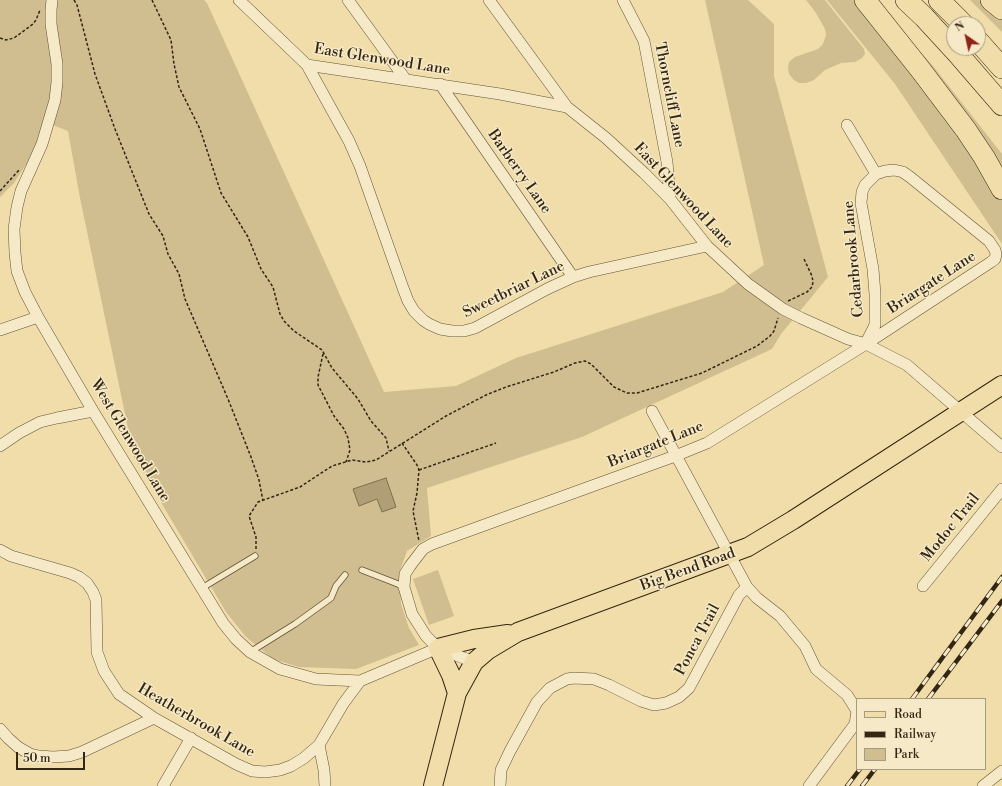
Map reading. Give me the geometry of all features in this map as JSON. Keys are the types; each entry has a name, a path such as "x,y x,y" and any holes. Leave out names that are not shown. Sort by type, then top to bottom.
{"highway":[{"path":"865,0 962,124 984,157 1002,189"},
{"path":"906,0 958,54 1002,105"},
{"path":"940,0 955,16"},
{"path":"991,0 1002,9"},
{"path":"986,49 1002,68"}],"main road":[{"name":"Big Bend Road","path":"433,786 457,693 474,662 488,650 518,632 568,612 748,547 787,524 1002,385"},
{"path":"457,693 451,675 438,648 474,639 518,632"}],"street":[{"name":"West Glenwood Lane","path":"52,0 51,24 57,64 55,100 42,144 21,191 14,229 15,253 17,271 25,292 93,411 223,624 250,652 280,669 316,679 360,681 438,648"},
{"name":"East Glenwood Lane","path":"239,0 307,65 440,84 567,107 606,138 670,199 706,246 748,284 783,309 848,339 866,344 907,365 1002,447"},
{"path":"348,0 406,80"},
{"path":"489,0 567,107"},
{"name":"Thorncliff Lane","path":"623,0 644,41 667,162 670,199"},
{"name":"Sweetbriar Lane","path":"307,65 349,141 360,166 402,288 414,311 423,320 440,329 464,331 476,328 547,289 573,277 589,272 706,246"},
{"name":"Barberry Lane","path":"440,84 573,277"},
{"path":"846,125 876,174"},
{"name":"Briargate Lane","path":"404,587 405,574 410,566 423,549 432,544 707,443 866,344 995,259 995,250 989,241 903,172 894,170 876,174"},
{"name":"Cedarbrook Lane","path":"866,344 875,325 875,294 873,270 862,203 862,192 865,185 876,174"},
{"path":"0,330 38,317"},
{"path":"0,446 19,433 40,422 93,411"},
{"path":"652,412 747,587 757,598 780,616 805,646 816,669 847,695 856,710 855,724 809,786"},
{"name":"Modoc Trail","path":"923,586 1002,488"},
{"name":"Heatherbrook Lane","path":"0,550 11,556 70,573 87,583 96,600 97,652 104,670 120,694 154,718 236,764 252,771 265,772 280,770 291,766 304,758 319,745 343,704 360,681"},
{"path":"404,587 412,614 426,636 438,648 474,662"},
{"name":"Ponca Trail","path":"500,786 501,770 510,751 537,702 550,688 568,679 594,679 654,705 666,703 679,697 689,688 739,595 747,587"},
{"path":"0,729 18,747 30,754 53,757 69,756 82,752 154,718"},
{"path":"163,786 191,738"},
{"path":"319,745 324,770 325,786"},
{"path":"983,786 1002,771"}],"lane":[{"path":"202,588 255,556"},
{"path":"362,570 404,587"},
{"path":"250,652 295,624 331,598 336,586 345,575"}],"path":[{"path":"74,0 77,5 95,74 115,129 149,214 163,236 168,254 179,274 185,299 251,457 258,476 263,501"},
{"path":"152,0 171,40 179,87 200,129 222,193 248,236 261,269 273,287 280,314 284,321 294,331 324,353 332,368 358,399 371,421 386,438 389,451"},
{"path":"0,38 6,40 14,38 33,24 40,9"},
{"path":"255,556 256,537 249,516 258,502 300,486 328,467 358,460 371,462 382,457 402,443 486,395 517,383 554,372 575,363 585,361 588,362 614,387 631,394 689,378 717,367 764,342 774,331 778,318 789,301 807,292 812,287 812,276 804,259"},
{"path":"324,353 318,377 318,386 334,416 344,428 348,438 350,450 346,462"},
{"path":"402,443 419,470 413,515 420,545 423,549"},
{"path":"419,470 496,443"}],"green space":[{"path":"0,0 204,0 207,3 384,392 456,386 516,358 723,292 764,265 705,0 748,0 774,24 774,76 828,277 781,334 772,349 582,437 427,488 431,536 407,551 399,573 401,604 409,628 419,645 356,669 299,667 273,659 246,637 226,612 134,457 80,198 68,131 45,122 40,138 29,160 14,183 0,197"},
{"path":"806,0 825,0 864,49 865,54 862,58 855,62 841,63 825,70 814,80 806,83 799,83 789,74 789,62 795,57 818,49 823,44 826,35 825,29 816,13"},
{"path":"827,0 874,0 933,66 1002,154 1002,244 895,84"},
{"path":"970,0 1002,0 1002,32"},
{"path":"438,570 454,616 429,625 413,579"}],"shaded area":[{"path":"386,478 396,507 382,512 377,499 359,506 353,489"}],"railway":[{"path":"913,698 1002,577"},
{"path":"929,698 1002,601"},
{"path":"847,786 859,770"},
{"path":"862,786 874,770"}]}
